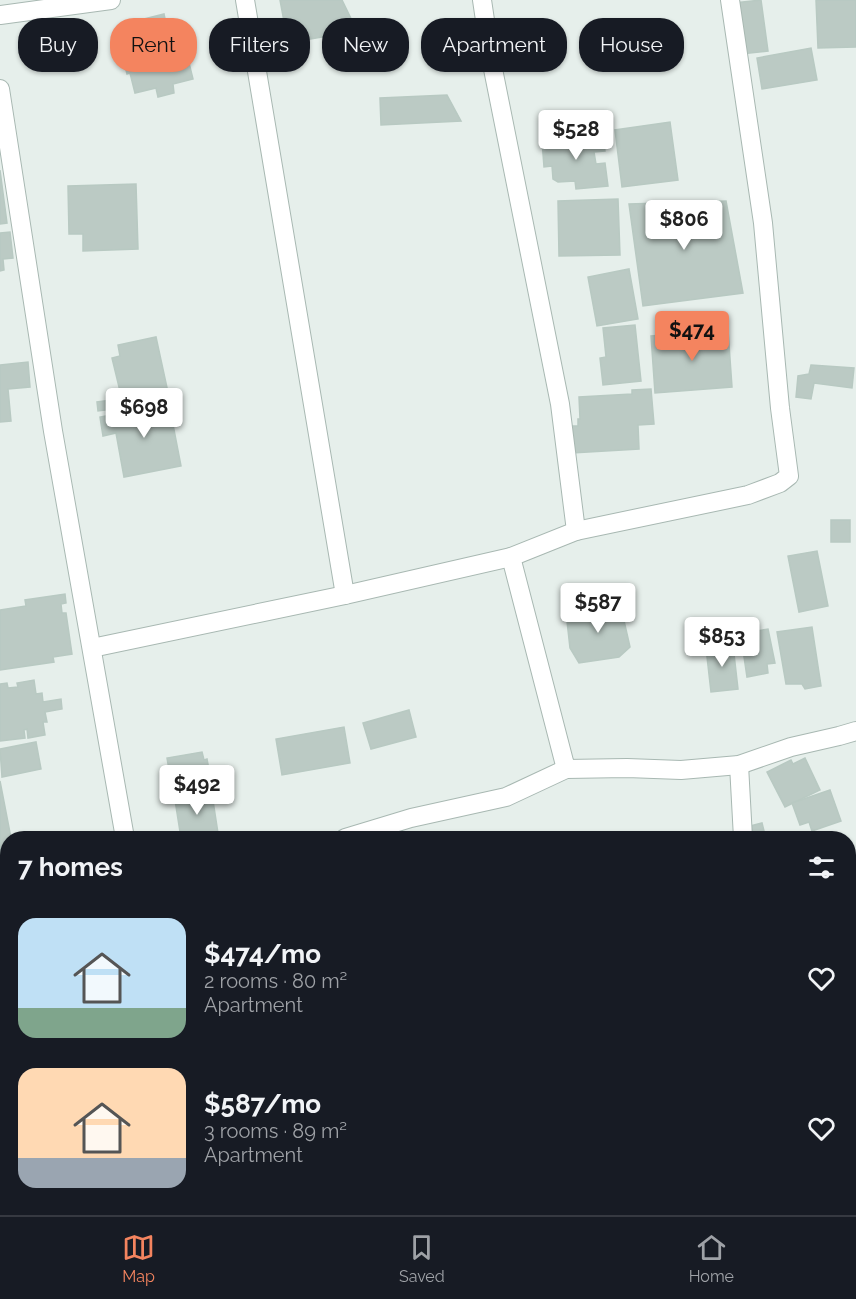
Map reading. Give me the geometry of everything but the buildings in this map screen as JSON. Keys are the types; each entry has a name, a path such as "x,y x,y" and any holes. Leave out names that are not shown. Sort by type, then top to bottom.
{"street":[{"path":"0,15 111,0"},
{"path":"245,0 345,595"},
{"path":"482,0 490,54 560,404 576,531"},
{"path":"92,648 345,595 511,557 576,531 748,495 780,483 789,476 780,408 763,224 730,0"},
{"path":"0,89 52,420 124,831"},
{"path":"511,557 566,769"},
{"path":"368,831 411,818 506,797 566,769 681,770 739,765 791,747 856,730"},
{"path":"739,765 743,831"}]}
